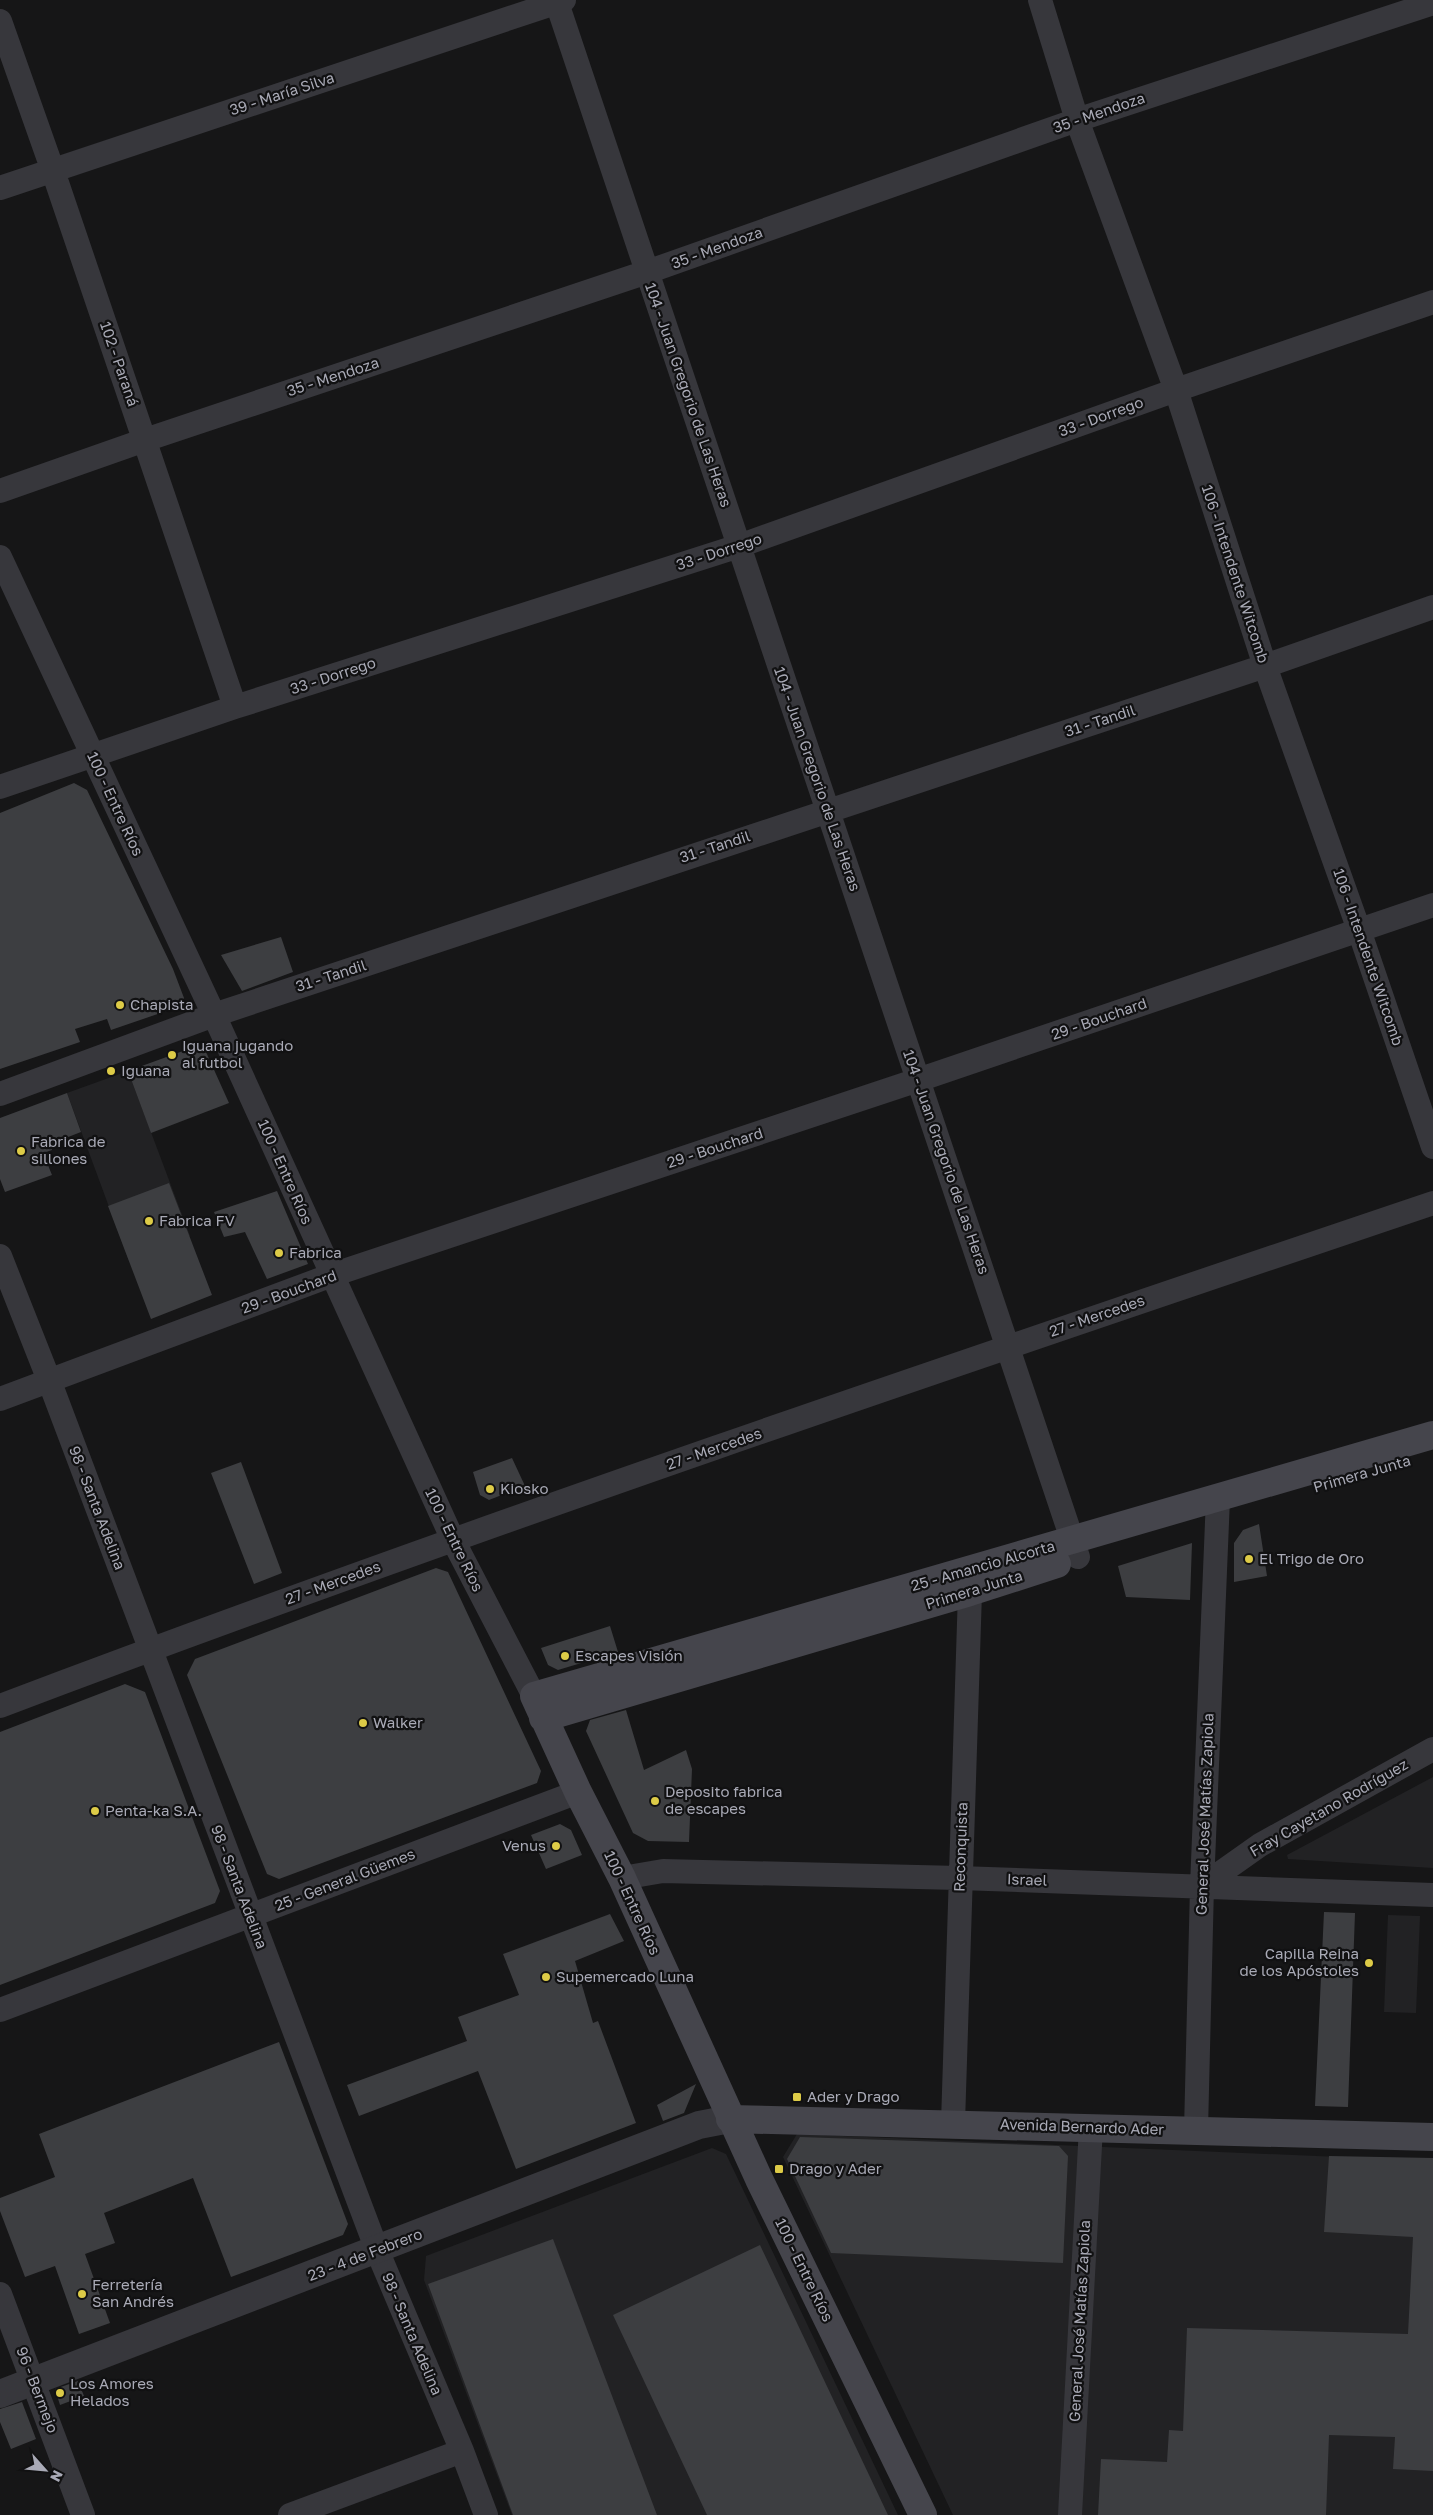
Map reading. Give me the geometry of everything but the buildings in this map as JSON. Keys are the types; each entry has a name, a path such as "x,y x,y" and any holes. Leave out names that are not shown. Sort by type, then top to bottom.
{"main road":[{"path":"1218,1507 1433,1435"},
{"name":"Primera Junta","path":"538,1707 1218,1507 1433,1452"},
{"name":"100 - Entre Ríos","path":"538,1707 578,1792 622,1878 730,2119 923,2515"},
{"name":"Avenida Bernardo Ader","path":"730,2119 953,2123 1433,2137"}],"street":[{"name":"106 - Intendente Witcomb","path":"1040,0 1077,120 1176,390 1265,666 1359,930 1433,1147"},
{"name":"39 - María Silva","path":"0,188 559,1"},
{"name":"104 - Juan Gregorio de Las Heras","path":"559,1 647,272 1075,1549"},
{"name":"35 - Mendoza","path":"0,491 145,440 647,272 1077,120 1433,3"},
{"name":"102 - Paraná","path":"0,22 53,170 235,707"},
{"name":"33 - Dorrego","path":"0,787 93,757 235,707 739,546 1176,390 1433,302"},
{"name":"100 - Entre Ríos","path":"0,557 214,1015 453,1540 538,1707"},
{"name":"31 - Tandil","path":"0,1094 214,1015 1265,666 1433,607"},
{"name":"29 - Bouchard","path":"0,1399 332,1275 918,1080 1433,904"},
{"name":"27 - Mercedes","path":"0,1706 150,1649 453,1540 1433,1202"},
{"name":"98 - Santa Adelina","path":"0,1256 49,1380 377,2250 462,2452 486,2515"},
{"name":"General José Matías Zapiola","path":"1196,2130 1202,1886 1218,1507"},
{"name":"Reconquista","path":"953,2123 968,1581"},
{"name":"Fray Cayetano Rodríguez","path":"1202,1886 1260,1845 1433,1749"},
{"name":"25 - General Güemes","path":"0,2010 578,1792"},
{"name":"Israel","path":"622,1878 663,1871 959,1878 1433,1895"},
{"name":"23 - 4 de Febrero","path":"0,2394 699,2125 730,2119"},
{"name":"General José Matías Zapiola","path":"1070,2515 1091,2127"},
{"name":"96 - Bermejo","path":"0,2294 83,2515"},
{"path":"290,2515 462,2452"}],"shaded area":[{"path":"128,1071 190,1236 129,1261 67,1093"},
{"path":"1433,1777 1433,1868 1288,1859 1287,1855"},
{"path":"1388,1915 1420,1916 1416,2013 1384,2012"},
{"path":"797,2134 1433,2161 1433,2515 953,2515 783,2157"},
{"path":"712,2148 726,2154 898,2515 512,2515 424,2280 426,2256"}],"place":[{"name":"Chapista","path":"120,1005"},
{"name":"Iguana jugando al futbol","path":"172,1055"},
{"name":"Iguana","path":"111,1071"},
{"name":"Fabrica de sillones","path":"21,1151"},
{"name":"Fabrica FV","path":"149,1221"},
{"name":"Fabrica","path":"279,1253"},
{"name":"Kiosko","path":"490,1489"},
{"name":"El Trigo de Oro","path":"1249,1559"},
{"name":"Escapes Visión","path":"565,1656"},
{"name":"Walker","path":"363,1723"},
{"name":"Deposito fabrica de escapes","path":"655,1801"},
{"name":"Penta-ka S.A.","path":"95,1811"},
{"name":"Venus","path":"556,1846"},
{"name":"Capilla Reina de los Apóstoles","path":"1369,1963"},
{"name":"Supemercado Luna","path":"546,1977"},
{"name":"Ader y Drago","path":"797,2097"},
{"name":"Drago y Ader","path":"779,2169"},
{"name":"Ferretería San Andrés","path":"82,2294"},
{"name":"Los Amores Helados","path":"60,2393"}]}
